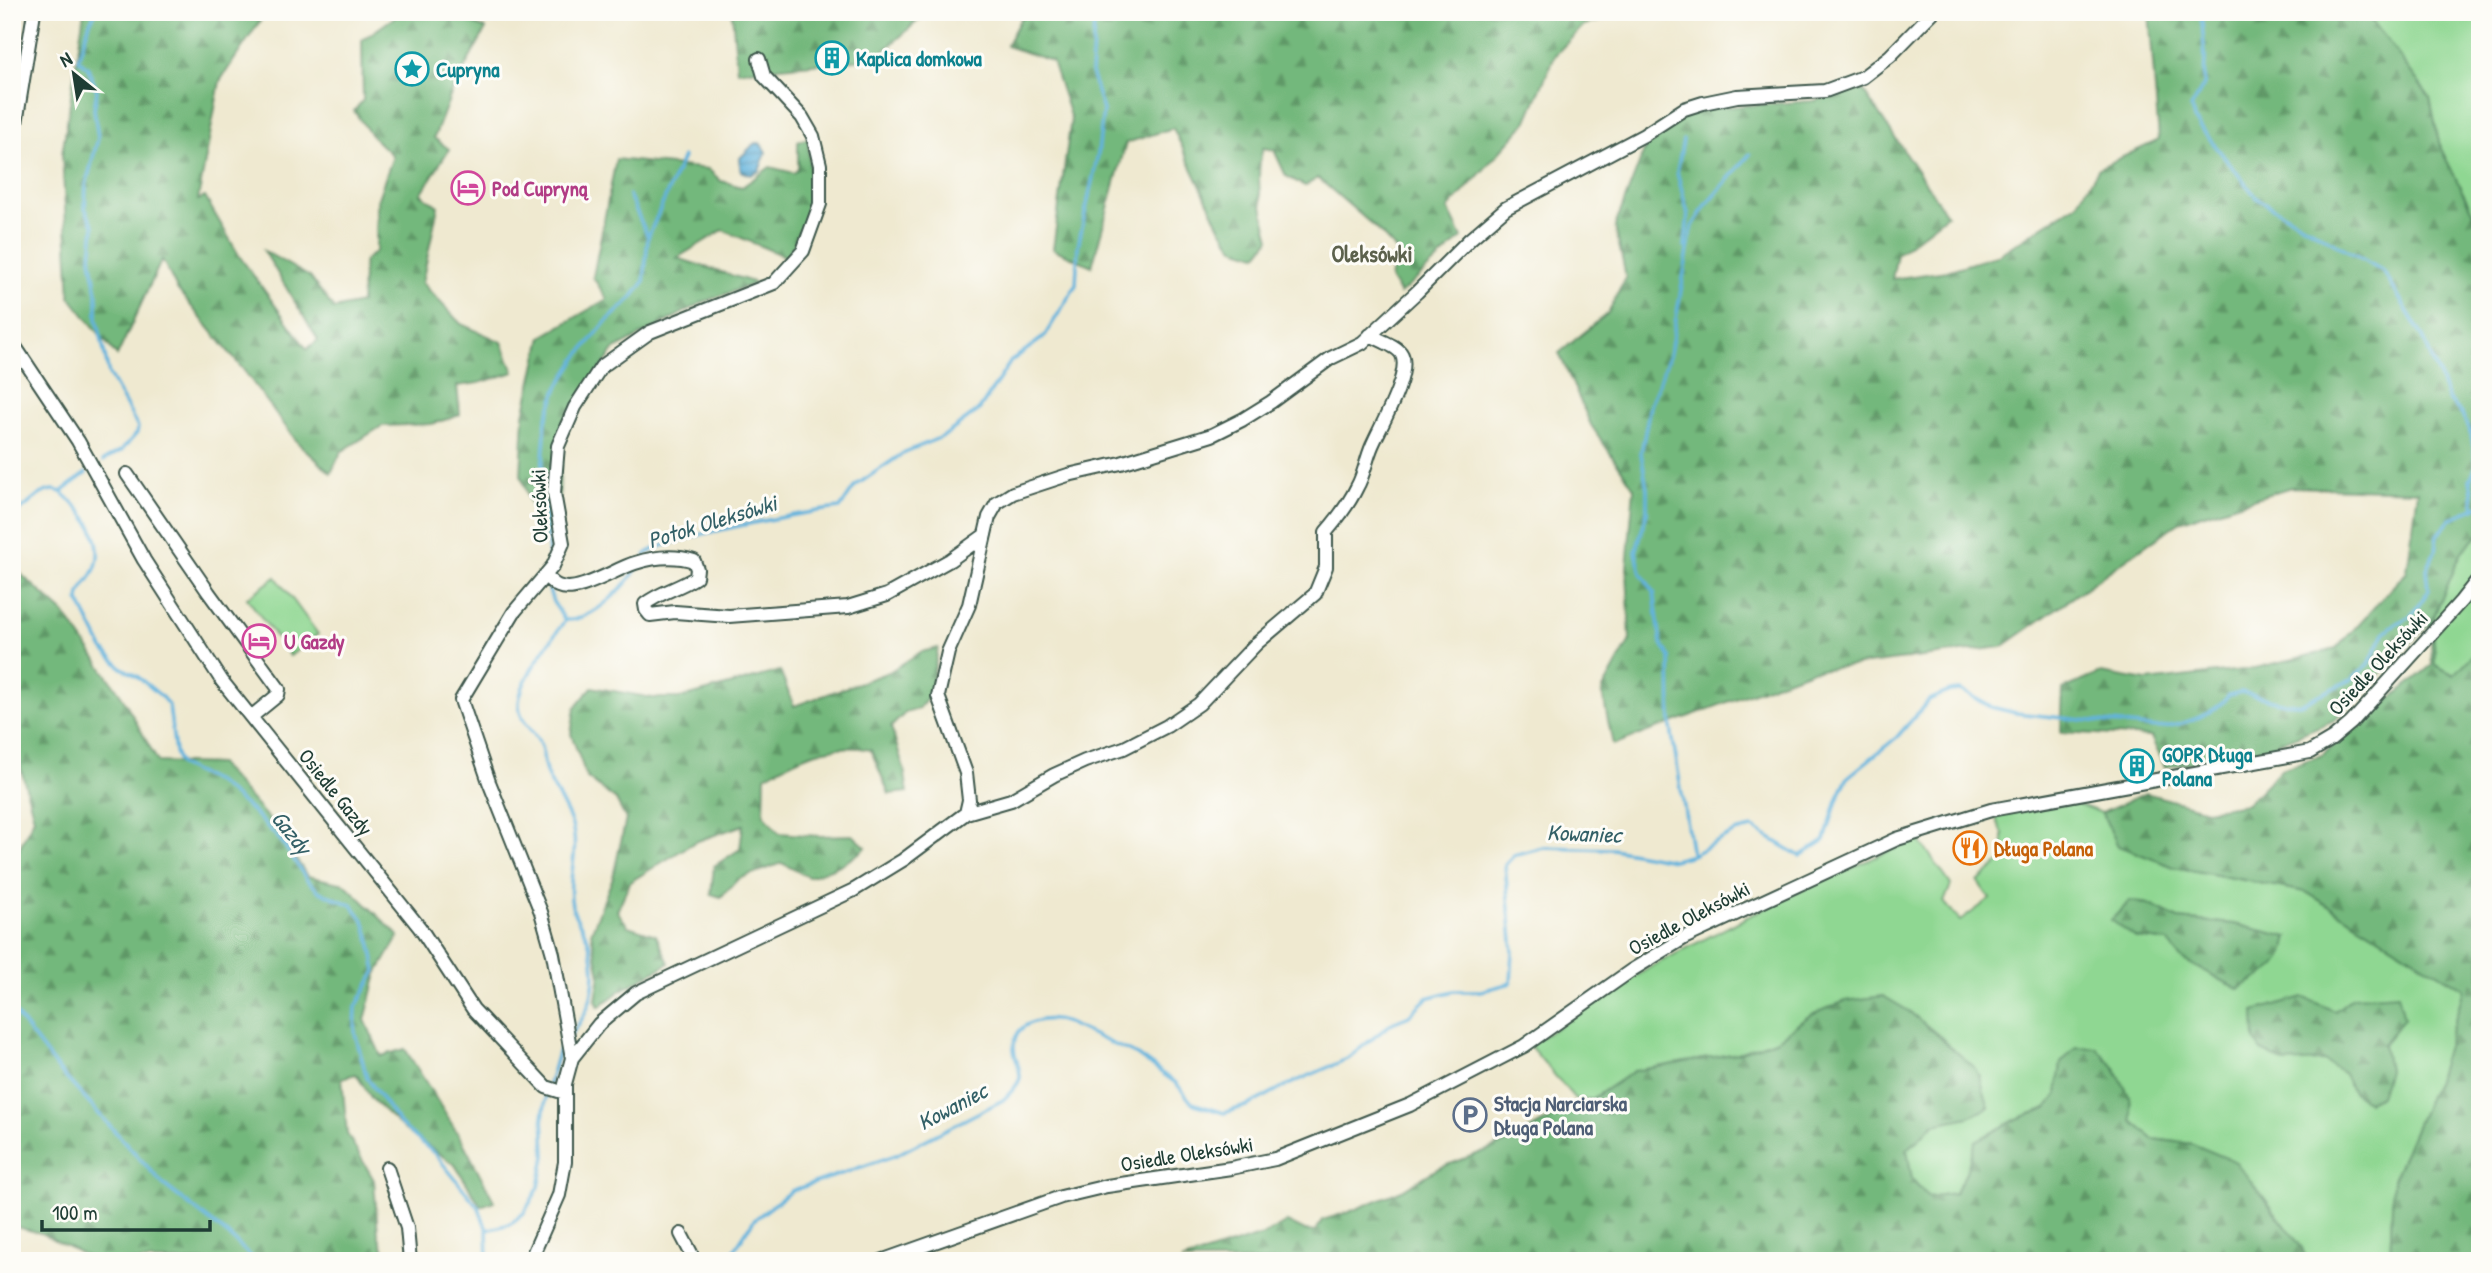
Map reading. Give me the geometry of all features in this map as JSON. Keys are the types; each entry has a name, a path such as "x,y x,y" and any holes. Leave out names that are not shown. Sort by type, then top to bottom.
{"street":[{"path":"12,148 34,12"},
{"path":"966,813 969,800 966,773 938,696 948,652 969,605 989,517 997,503 1013,492 1212,435 1271,402 1331,358 1362,343 1506,208 1694,106 1737,96 1825,91 1863,77 1890,56 1933,12"},
{"name":"Oleksówki","path":"556,1091 565,1084 572,1058 553,954 541,912 489,782 461,700 514,612 553,566 563,543 554,493 558,446 575,408 601,367 650,332 774,283 803,251 820,204 820,165 813,136 802,117 764,76 759,59"},
{"path":"572,1058 599,1024 636,993 854,890 903,860 966,813 1011,800 1054,775 1124,748 1167,726 1199,704 1256,645 1315,593 1326,567 1326,532 1358,486 1402,373 1404,358 1399,350 1370,335"},
{"name":"Osiedle Gazdy","path":"12,342 78,441 144,560 222,681 420,928 473,1009 556,1091"},
{"path":"127,474 279,689 278,695 251,717"},
{"path":"545,576 559,587 576,587 640,562 682,558 694,561 698,569 695,577 645,604 650,615 675,612 729,616 848,607 887,595 950,560 985,535"},
{"name":"Osiedle Oleksówki","path":"881,1261 1039,1204 1086,1191 1275,1159 1410,1105 1524,1046 1632,970 1686,937 1814,876 1923,829 1991,810 2310,752 2351,723 2480,577"},
{"path":"530,1261 559,1195 565,1162 556,1091"},
{"path":"387,1168 407,1228 410,1261"},
{"path":"681,1234 691,1253 690,1261"}],"green space":[{"path":"84,12 266,12 220,81 198,200 205,197 240,257 307,349 318,340 264,251 310,277 334,309 361,303 364,261 376,251 377,201 393,156 371,135 354,111 363,100 362,40 402,12 454,15 486,29 453,89 434,138 449,149 421,194 438,206 422,283 461,324 502,342 514,372 479,383 457,386 460,415 432,424 382,426 341,452 331,473 298,443 242,368 177,289 162,259 117,356 70,297 62,154"},
{"path":"732,12 928,12 876,58 737,71"},
{"path":"1024,12 1633,12 1584,25 1555,55 1526,123 1448,209 1462,238 1400,294 1390,278 1397,251 1377,229 1318,178 1305,186 1286,176 1274,150 1263,148 1259,171 1262,205 1270,239 1257,255 1234,248 1221,229 1173,128 1126,143 1092,266 1053,249 1071,119 1052,61 1006,46"},
{"path":"2149,12 2364,12 2430,98 2440,147 2480,227 2480,534 2462,551 2433,619 2435,665 2454,675 2480,647 2480,1261 2390,1261 2393,1180 2439,1073 2464,989 2306,892 2174,867 2118,846 2102,813 2146,793 2206,810 2247,804 2281,769 2322,755 2432,665 2430,623 2335,720 2249,755 2165,767 2151,737 2061,732 2063,689 2101,673 2147,681 2251,669 2336,649 2407,571 2418,491 2291,487 2179,522 2002,647 1810,671 1613,745 1602,691 1630,640 1627,568 1634,488 1591,425 1559,353 1608,313 1626,277 1615,226 1649,138 1686,114 1709,108 1813,101 1862,89 1947,215 1897,254 1892,279 1947,271 1998,255 2077,204 2099,168 2159,140"},
{"path":"2364,12 2480,12 2480,227 2440,147 2430,98"},
{"path":"808,138 810,186 807,214 803,228 786,257 723,230 677,258 756,283 703,302 615,349 562,422 558,532 542,539 521,475 524,415 542,337 607,299 593,277 616,159 708,169 721,181 742,187 770,167 794,173 798,169 798,142"},
{"path":"2480,534 2480,647 2455,675 2435,665 2433,619 2462,551"},
{"path":"12,566 64,613 123,698 158,762 219,764 275,826 307,876 345,884 399,936 377,974 365,1020 381,1056 405,1049 463,1142 494,1201 481,1206 455,1165 405,1130 372,1099 356,1074 342,1078 347,1134 374,1180 378,1234 388,1261 96,1261 41,1233 12,1226 12,863 34,818 17,754 12,750"},
{"path":"276,577 318,634 290,656 247,598"},
{"path":"938,648 930,696 918,709 905,713 891,727 908,792 889,794 871,750 856,748 815,752 765,776 764,814 779,833 853,835 866,847 839,865 808,877 782,863 738,879 721,897 711,894 714,866 740,849 743,825 695,842 630,882 617,911 628,926 656,935 669,963 620,991 599,1007 596,1000 600,975 591,933 613,877 626,819 616,800 587,778 571,734 575,708 592,687 653,698 682,698 780,671 794,706 889,672 921,652"},
{"path":"2072,802 2102,813 2119,846 2174,867 2306,892 2464,989 2439,1073 2393,1180 2390,1261 2307,1261 2302,1248 2260,1192 2193,1144 2153,1139 2132,1121 2130,1097 2061,1063 2057,1095 2047,1108 2017,1119 1976,1141 1965,1175 1954,1193 1928,1197 1912,1179 1907,1150 1934,1124 1969,1117 1989,1107 1980,1076 1942,1038 1910,1012 1883,996 1809,1016 1778,1039 1738,1053 1634,1071 1592,1099 1575,1099 1529,1045 1654,965 1782,899 1918,838 1951,885 1944,902 1960,921 1990,899 1978,882 2003,860 2003,834 1995,816","holes":["2130,901 2148,904 2178,919 2234,924 2288,937 2238,989 2180,958 2169,942 2136,938 2112,920","2353,997 2404,1018 2382,1044 2388,1070 2353,1092 2344,1074 2324,1061 2335,1011"]},
{"path":"2130,901 2148,904 2178,919 2234,924 2288,937 2282,958 2272,970 2238,989 2180,958 2169,942 2136,938 2111,920"},
{"path":"2398,994 2404,1018 2383,1044 2388,1070 2380,1096 2367,1102 2353,1092 2344,1074 2324,1061 2285,1063 2262,1051 2255,1040 2254,1011 2303,997 2335,1011 2353,997"},
{"path":"1883,996 1910,1012 1974,1067 1989,1107 1969,1117 1934,1124 1907,1150 1912,1179 1928,1197 1954,1193 1965,1175 1976,1141 2017,1119 2047,1108 2057,1095 2061,1063 2076,1047 2097,1048 2114,1067 2130,1097 2132,1121 2153,1139 2193,1144 2236,1162 2302,1248 2307,1261 1181,1261 1266,1234 1287,1222 1305,1231 1315,1232 1322,1220 1402,1190 1437,1169 1506,1143 1592,1099 1634,1071 1738,1053 1778,1039 1809,1016 1845,1001"}],"water":[{"path":"755,143 760,143 766,152 759,171 750,175 741,171 739,159"}],"waterway":[{"path":"96,12 78,59 88,68 97,91 94,109 98,138 86,185 85,208 94,226 91,258 97,293 97,318 109,375 138,427 137,433 122,450 103,461"},
{"name":"Potok Oleksówki","path":"645,555 658,548 707,533 840,508 855,486 905,452 944,436 979,410 1011,361 1044,337 1076,285 1078,246 1098,154 1103,110 1091,73 1094,24 1099,12"},
{"path":"2201,12 2205,57 2204,85 2191,108 2194,119 2257,198 2383,271 2423,337 2448,399 2462,414 2471,434 2477,464 2470,480 2475,508"},
{"path":"1683,140 1677,172 1688,214 1685,247"},
{"path":"1692,855 1671,728 1670,657 1661,643 1654,592 1641,573 1636,552 1647,512 1647,489 1641,453 1650,406 1670,353 1692,227 1706,205 1750,154"},
{"path":"549,556 542,472 546,420 558,387 579,355 644,282 648,237 683,157"},
{"path":"629,195 648,237"},
{"path":"61,492 86,473"},
{"name":"Gazdy","path":"12,515 42,494 53,490 65,495 81,512 92,527 98,554 97,564 82,589 79,601 103,649 122,668 137,676 161,696 169,706 175,752 180,765 218,783 252,811 282,842 307,880 320,892 352,905 364,921 376,971 356,1007 355,1033 367,1078 401,1125 435,1154 479,1208 487,1230 488,1261"},
{"name":"Kowaniec","path":"727,1261 754,1220 791,1191 896,1155 1003,1100 1020,1078 1014,1045 1016,1036 1027,1025 1043,1020 1067,1023 1137,1055 1176,1083 1192,1103 1224,1113 1249,1105 1347,1059 1392,1023 1407,1017 1427,998 1454,991 1481,991 1511,983 1513,952 1505,865 1514,855 1543,847 1613,849 1673,860 1692,855 1735,832 1753,828 1800,856 1825,840 1837,800 1848,777 1897,737 1929,700 1950,691 1960,690 1991,707 2016,713 2157,728 2197,718 2215,709 2229,695 2241,692 2284,703 2300,704 2351,680 2369,664 2384,633 2411,616 2429,590 2427,569 2435,551 2437,535 2451,519 2480,505"},
{"name":"Potok Oleksówki","path":"571,1034 590,1001 594,977 588,940 572,906 574,833 569,816 547,775 540,744 523,720 519,703 530,672 565,620 575,619 597,609 617,593 639,565"},
{"path":"549,590 553,602 565,620"},
{"path":"12,1009 57,1068 164,1185 228,1235 256,1261"},
{"name":"Potok Oleksówki","path":"549,1084 560,1046 566,1039"},
{"name":"Potok Oleksówki","path":"487,1230 510,1224 524,1213 539,1187 545,1156 543,1117 547,1091"}],"place":[{"name":"Kaplica domkowa","path":"832,58"},
{"name":"Cupryna","path":"412,69"},
{"name":"Pod Cupryną","path":"468,188"},
{"name":"U Gazdy","path":"259,641"},
{"name":"GOPR Długa Polana","path":"2137,766"},
{"name":"Długa Polana","path":"1970,848"},
{"name":"Stacja Narciarska Długa Polana","path":"1470,1115"}],"district":[{"name":"Oleksówki","path":"1372,253"}]}
